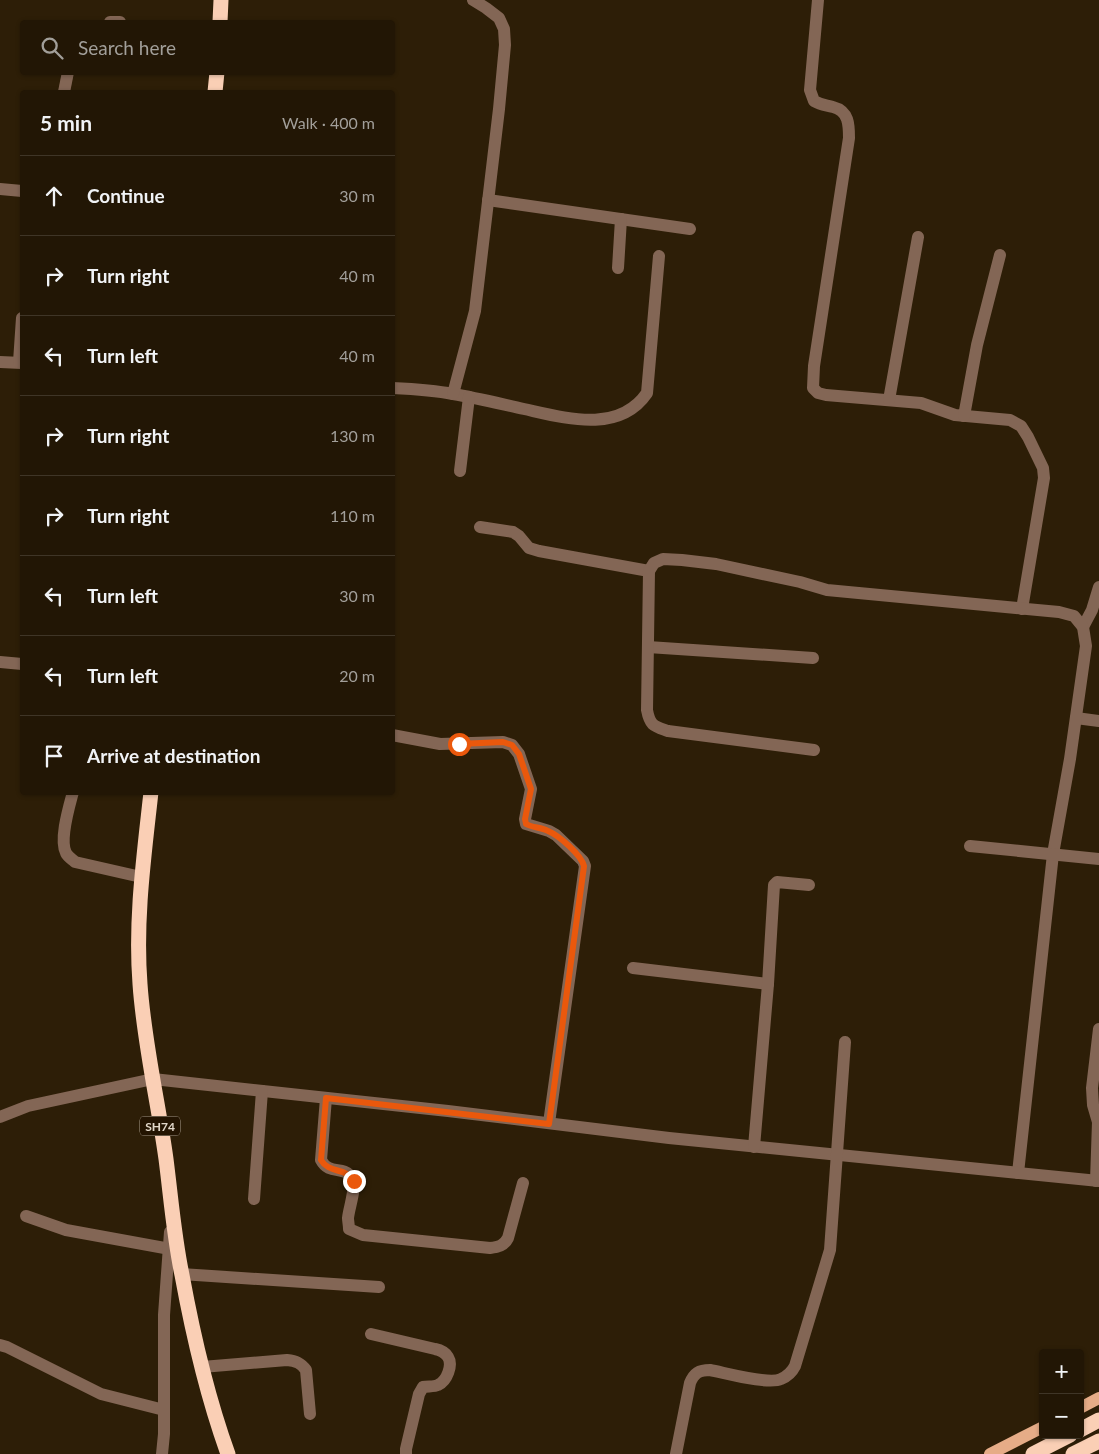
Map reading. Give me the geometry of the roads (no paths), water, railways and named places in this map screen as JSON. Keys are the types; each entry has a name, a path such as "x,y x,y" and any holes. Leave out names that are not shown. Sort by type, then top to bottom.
{"highway":[{"path":"220,20 221,0"},
{"path":"215,90 217,75"},
{"name":"SH74","path":"151,795 141,877 139,916 140,984 181,1274 202,1367 228,1454"},
{"path":"1084,1428 1099,1420"},
{"path":"1033,1454 1062,1439"},
{"path":"1073,1454 1099,1441"}],"main road":[{"path":"1084,1406 1099,1398"},
{"path":"990,1454 1039,1429"}],"street":[{"path":"453,394 475,311 505,45 504,29 499,18 473,0"},
{"path":"818,0 810,90 814,101 822,106 835,107 844,113 848,122 849,138 812,388 818,393 826,395 921,403 945,412 964,416 1010,420 1021,426 1043,468 1044,478 1022,609"},
{"path":"64,90 67,75"},
{"path":"0,189 20,191"},
{"path":"488,200 690,229"},
{"path":"618,268 621,219"},
{"path":"888,400 918,236"},
{"path":"964,416 977,345 1000,255"},
{"path":"395,388 453,394 567,419 592,420 609,418 631,410 640,403 647,392 659,256"},
{"path":"0,362 20,362"},
{"path":"460,471 469,397"},
{"path":"480,527 513,532 529,548 539,551 649,572"},
{"path":"814,750 668,731 654,726 649,721 647,710 649,572 654,563 663,559 716,564 800,582 827,590 1058,612 1074,616 1083,627 1086,646 1053,854 1018,1173"},
{"path":"1083,627 1092,610 1099,587"},
{"path":"648,647 813,658"},
{"path":"0,662 20,664"},
{"path":"1076,718 1099,721"},
{"path":"395,736 440,744 503,742 512,745 519,754 531,789 525,819 526,824 556,835 583,861 584,866 549,1124"},
{"path":"72,795 64,844 66,855 75,862 141,877"},
{"path":"970,846 1099,859"},
{"path":"754,1147 768,984 774,885 782,881 809,885"},
{"path":"633,968 768,984"},
{"path":"0,1117 28,1106 153,1079 754,1147 1097,1181 1098,1122 1093,1105 1092,1088 1099,1029"},
{"path":"676,1454 690,1383 694,1374 702,1370 710,1370 770,1382 780,1380 790,1374 795,1366 830,1250 845,1042"},
{"path":"254,1199 262,1091"},
{"path":"326,1098 321,1160 331,1170 344,1171 354,1181 348,1218 349,1229 354,1233 490,1248 500,1246 506,1243 508,1238 523,1183"},
{"path":"162,1454 164,1315 170,1249 171,1208"},
{"path":"26,1216 73,1232 170,1249"},
{"path":"181,1274 379,1287"},
{"path":"371,1334 435,1349 443,1352 448,1357 450,1363 449,1371 441,1383 423,1387 419,1394 406,1454"},
{"path":"0,1345 101,1394 164,1410"},
{"path":"202,1367 287,1360 296,1362 306,1370 310,1414"}]}
